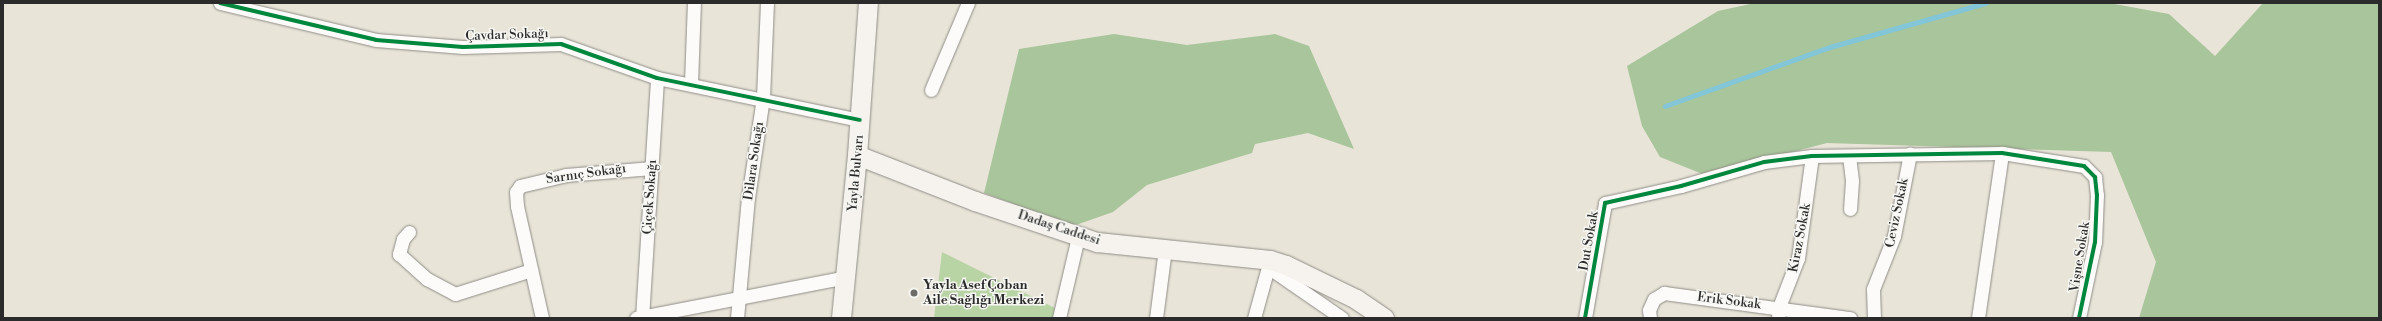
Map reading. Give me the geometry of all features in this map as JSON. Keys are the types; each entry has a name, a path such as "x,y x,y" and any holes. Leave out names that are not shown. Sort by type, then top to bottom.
{"street":[{"name":"Çavdar Sokağı","path":"220,3 376,40 463,47 561,44 657,78 691,83 860,120"},
{"path":"691,83 694,3"},
{"name":"Dilara Sokağı","path":"737,318 748,198 763,98 767,3"},
{"name":"Yayla Bulvarı","path":"841,318 858,155 868,3"},
{"path":"931,90 968,3"},
{"name":"Çiçek Sokağı","path":"640,317 652,168 657,78"},
{"path":"1978,318 2002,153"},
{"name":"Vişne Sokak","path":"1711,177 1764,162 1812,156 2002,153 2084,166 2095,177 2097,195 2095,242 2079,318"},
{"name":"Ceviz Sokak","path":"1874,318 1873,289 1894,236 1910,154"},
{"name":"Dadaş Caddesi","path":"858,155 916,179 1078,237 1096,242 1165,249 1269,264 1342,318"},
{"name":"Kiraz Sokak","path":"1779,313 1798,258 1812,156"},
{"path":"1849,156 1852,181 1850,209"},
{"name":"Sarnıç Sokağı","path":"530,270 517,206 516,192 520,186 566,175 652,168"},
{"name":"Dut Sokak","path":"1585,318 1605,203 1711,177"},
{"path":"409,232 403,239 399,254 427,279 455,294 530,270 542,318"},
{"path":"1059,318 1078,237"},
{"path":"1156,318 1165,249"},
{"path":"1254,318 1269,264 1311,276 1356,299 1384,318"},
{"path":"640,317 739,296 846,277"},
{"name":"Erik Sokak","path":"1650,318 1649,310 1654,299 1664,293 1779,313 1850,318"}],"green space":[{"path":"1755,3 2109,3 2169,14 2215,56 2263,3 2379,3 2379,318 2139,318 2156,262 2111,152 1827,143 1705,175 1660,157 1642,126 1627,66 1718,11"},
{"path":"1114,34 1187,45 1275,34 1309,46 1354,149 1308,133 1255,144 1252,153 1147,185 1113,212 1073,226 984,193 1019,49"},
{"path":"942,252 1055,308 1053,318 934,318"}],"waterway":[{"path":"1665,106 1830,47 1986,3"}],"cycle path":[{"path":"220,3 376,40 463,47 561,44 657,78 860,120"},
{"path":"1585,318 1605,203 1681,186 1764,162 1812,156 2002,153 2084,166 2095,177 2097,195 2095,242 2079,318"}],"place":[{"name":"Yayla Asef Çoban Aile Sağlığı Merkezi","path":"914,293"}]}
